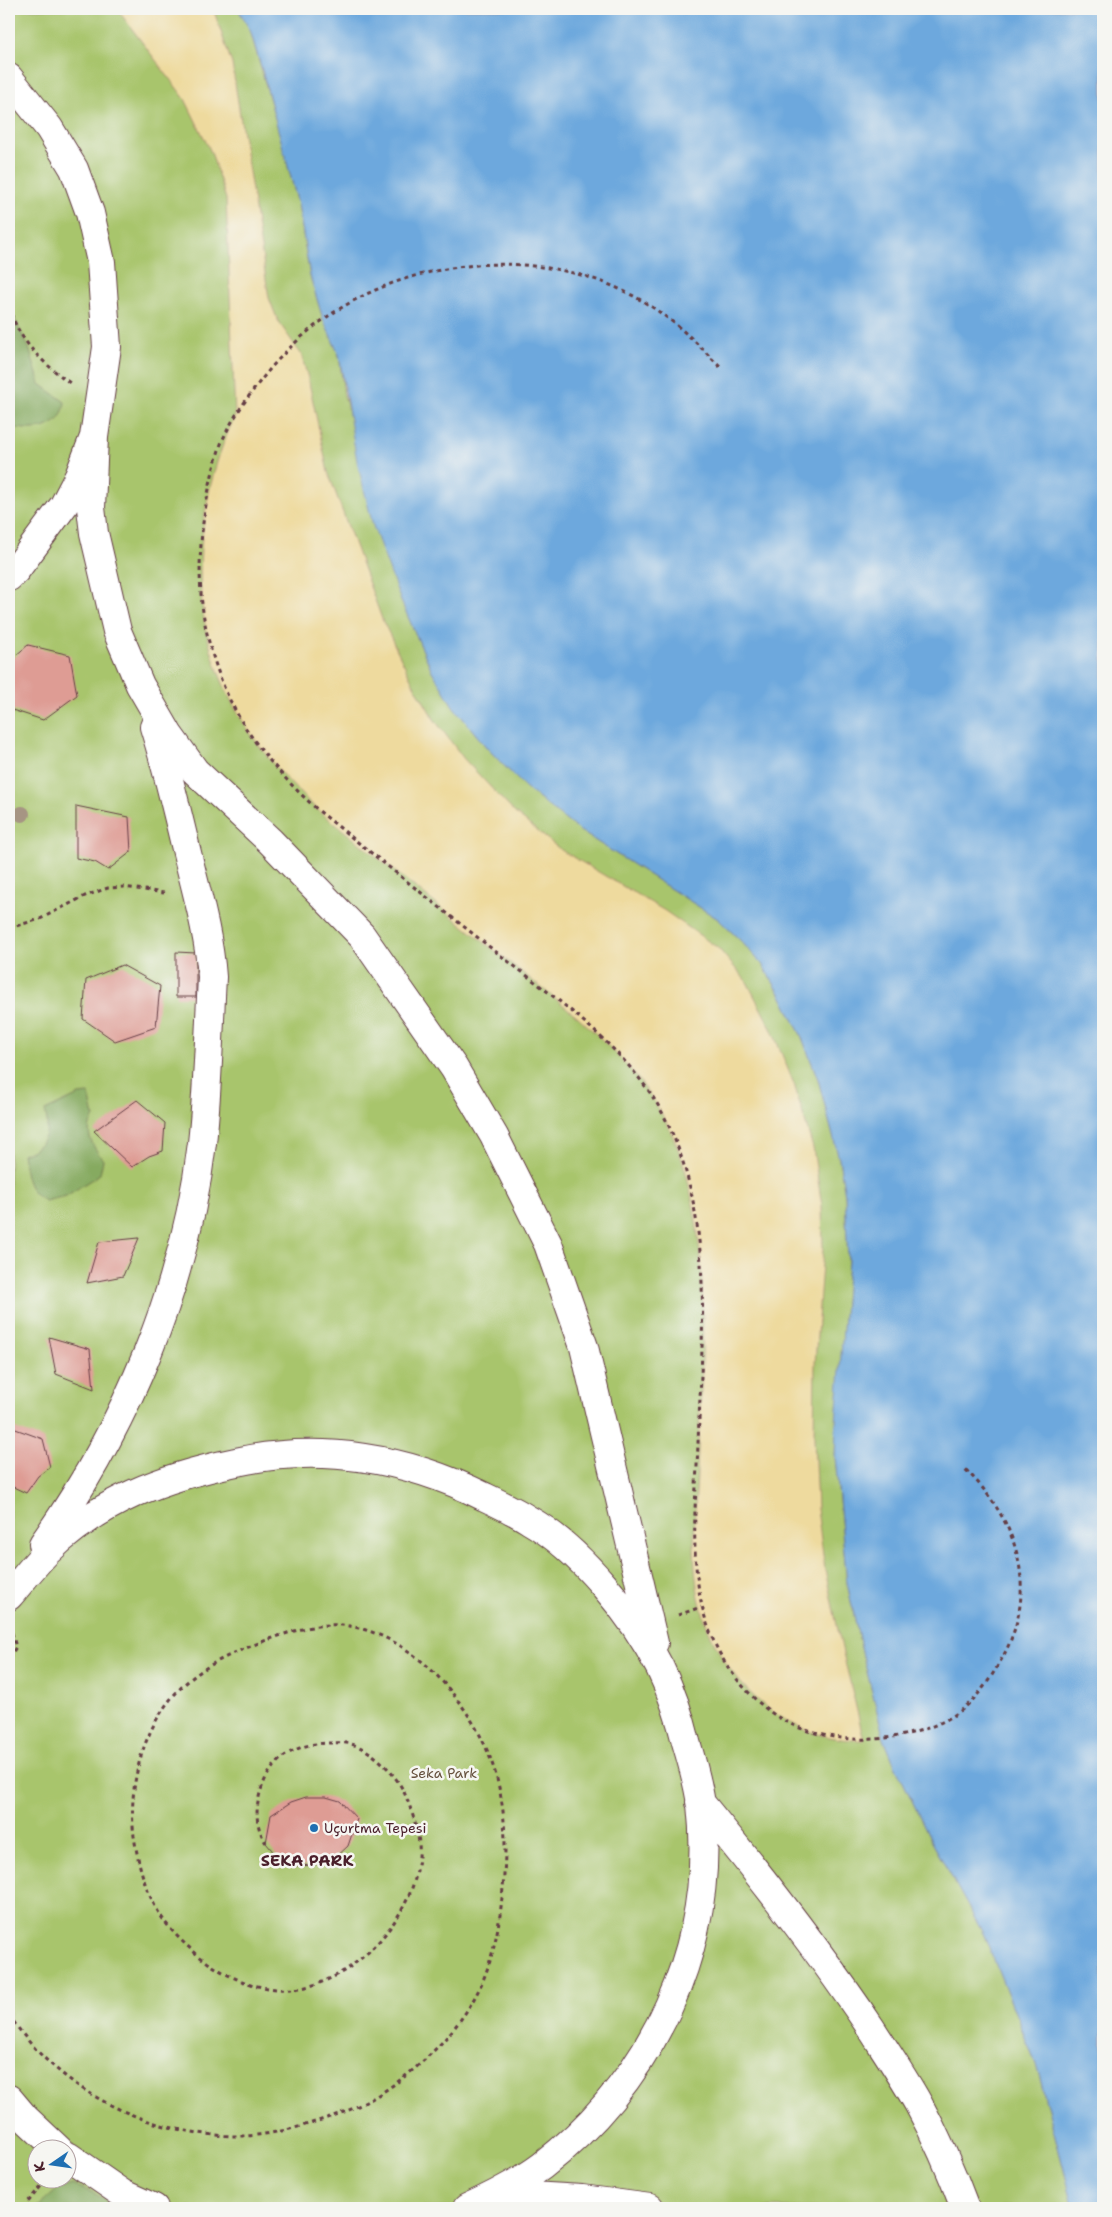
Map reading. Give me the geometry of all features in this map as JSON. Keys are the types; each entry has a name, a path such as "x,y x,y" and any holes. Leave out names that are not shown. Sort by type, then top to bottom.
{"street":[{"path":"9,78 54,137 74,169 90,213 101,262 107,347 94,437 91,508 94,534 117,630 140,685 162,752 209,949 212,977 207,1082 201,1145 178,1264 152,1340 126,1404 84,1484 9,1595"},
{"path":"9,577 64,504 79,476 94,437"},
{"path":"140,685 169,735 195,771 270,841 362,936 454,1068 494,1136 548,1244 584,1347 660,1669 680,1720 700,1802 704,1848 693,1937 682,1974 665,2015 628,2078 605,2108 540,2167 496,2194 468,2208"},
{"path":"9,1595 46,1553 84,1522 128,1495 156,1483 218,1466 275,1455 333,1454 364,1457 434,1474 470,1489 532,1521 567,1548 598,1579 630,1619 660,1669"},
{"path":"700,1802 764,1880 848,1994 892,2060 919,2105 949,2167 966,2208"},
{"path":"9,2099 24,2118 49,2140"},
{"path":"78,2163 123,2194 154,2208"},
{"path":"496,2194 590,2200 650,2208"}],"path":[{"path":"720,367 691,336 651,306 601,283 547,268 522,264 474,265 419,275 368,292 323,319 298,338 273,364 235,416 221,444 206,498 199,566 200,600 205,630 225,688 238,716 292,787 319,811 577,1016 600,1037 639,1079 665,1118 686,1173 698,1238 701,1271 701,1354 694,1545 696,1580 701,1607 708,1629 723,1659 739,1681 760,1704 783,1721 830,1736 852,1740 884,1739 928,1728 958,1713 976,1696 1005,1654 1017,1628 1022,1598 1016,1549 1007,1524 980,1483 964,1468"},
{"path":"9,309 29,348 98,404"},
{"path":"9,928 40,919 85,896 108,888 124,887 149,890 198,900"},
{"path":"9,1623 16,1647 9,1658"},
{"path":"9,2015 20,2033 41,2056 66,2077 111,2105 133,2116 156,2124 214,2134 241,2136 270,2134 309,2124 356,2107 388,2088 422,2061 464,2015 477,1993 492,1953 499,1918 505,1858 505,1821 493,1762 482,1736 468,1712 425,1662 401,1645 368,1631 335,1624 314,1627 288,1632 229,1655 191,1678 167,1705 144,1747 133,1791 132,1817 142,1875 152,1903 164,1922 183,1943 224,1974 242,1982 267,1988 291,1989 311,1986 326,1980 345,1972 365,1956 384,1936 400,1913 411,1890 419,1845 413,1818 396,1779 369,1752 348,1743 320,1742 298,1747 281,1757 267,1773 259,1796 256,1819 259,1831 266,1843"},
{"path":"23,2208 38,2190"}],"green space":[{"name":"Seka Park","path":"9,9 238,9 250,30 279,132 298,204 310,276 323,319 339,355 344,395 401,601 432,671 453,706 487,748 524,786 577,829 718,919 739,939 762,964 781,995 801,1035 818,1079 839,1159 845,1194 848,1261 835,1457 847,1583 862,1652 884,1739 894,1763 931,1840 984,1935 1037,2067 1074,2208 9,2208"},
{"path":"10,310 29,348 40,384 65,402 63,412 58,419 45,427 27,429 9,427"},
{"path":"89,1094 94,1117 89,1128 89,1134 103,1160 100,1174 66,1196 45,1201 38,1197 30,1187 22,1154 30,1152 41,1144 47,1126 45,1111 79,1095"},
{"path":"78,2187 94,2193 115,2208 37,2208 57,2190 78,2190"}],"sand":[{"path":"117,9 213,9 214,11 232,64 269,298 278,321 301,354 328,472 382,619 414,685 434,719 464,759 515,813 561,850 665,911 718,948 747,982 772,1030 794,1084 813,1148 822,1206 823,1249 815,1364 814,1438 817,1509 825,1570 864,1740 835,1738 808,1731 783,1718 760,1702 740,1682 723,1659 710,1633 701,1606 694,1557 703,1322 699,1247 686,1173 678,1148 657,1105 629,1068 577,1016 319,811 289,782 263,751 241,718 224,684 211,649 203,611 200,571 203,528 211,484 235,416 226,199 211,152 185,99"}],"water":[{"path":"238,9 1103,9 1103,2208 1074,2208 1037,2067 984,1935 931,1840 884,1739 847,1583 835,1457 848,1261 845,1195 839,1159 818,1079 801,1035 781,995 762,964 739,939 718,919 577,829 524,786 487,748 453,706 432,671 401,601 373,526 357,461 339,355 323,319 310,276 298,204 262,70 250,30"}],"building":[{"path":"28,645 70,655 77,695 43,720 9,709 9,661"},
{"path":"76,806 129,817 131,852 108,870 95,862 76,858"},
{"path":"176,952 196,953 196,997 176,997"},
{"path":"122,965 160,986 156,1027 115,1041 83,1019 86,980"},
{"path":"137,1100 165,1123 163,1151 149,1156 132,1167 94,1131"},
{"path":"139,1238 123,1276 87,1283 99,1242"},
{"path":"49,1337 90,1349 94,1389 56,1374"},
{"path":"10,1427 43,1439 50,1467 38,1476 26,1493 9,1485"},
{"path":"306,1797 326,1797 340,1801 357,1819 348,1846 334,1859 314,1865 295,1866 281,1861 266,1843 271,1815 291,1802"}],"place":[{"name":"Uçurtma Tepesi","path":"314,1828"}],"district":[{"name":"SEKA PARK","path":"307,1860"}]}
